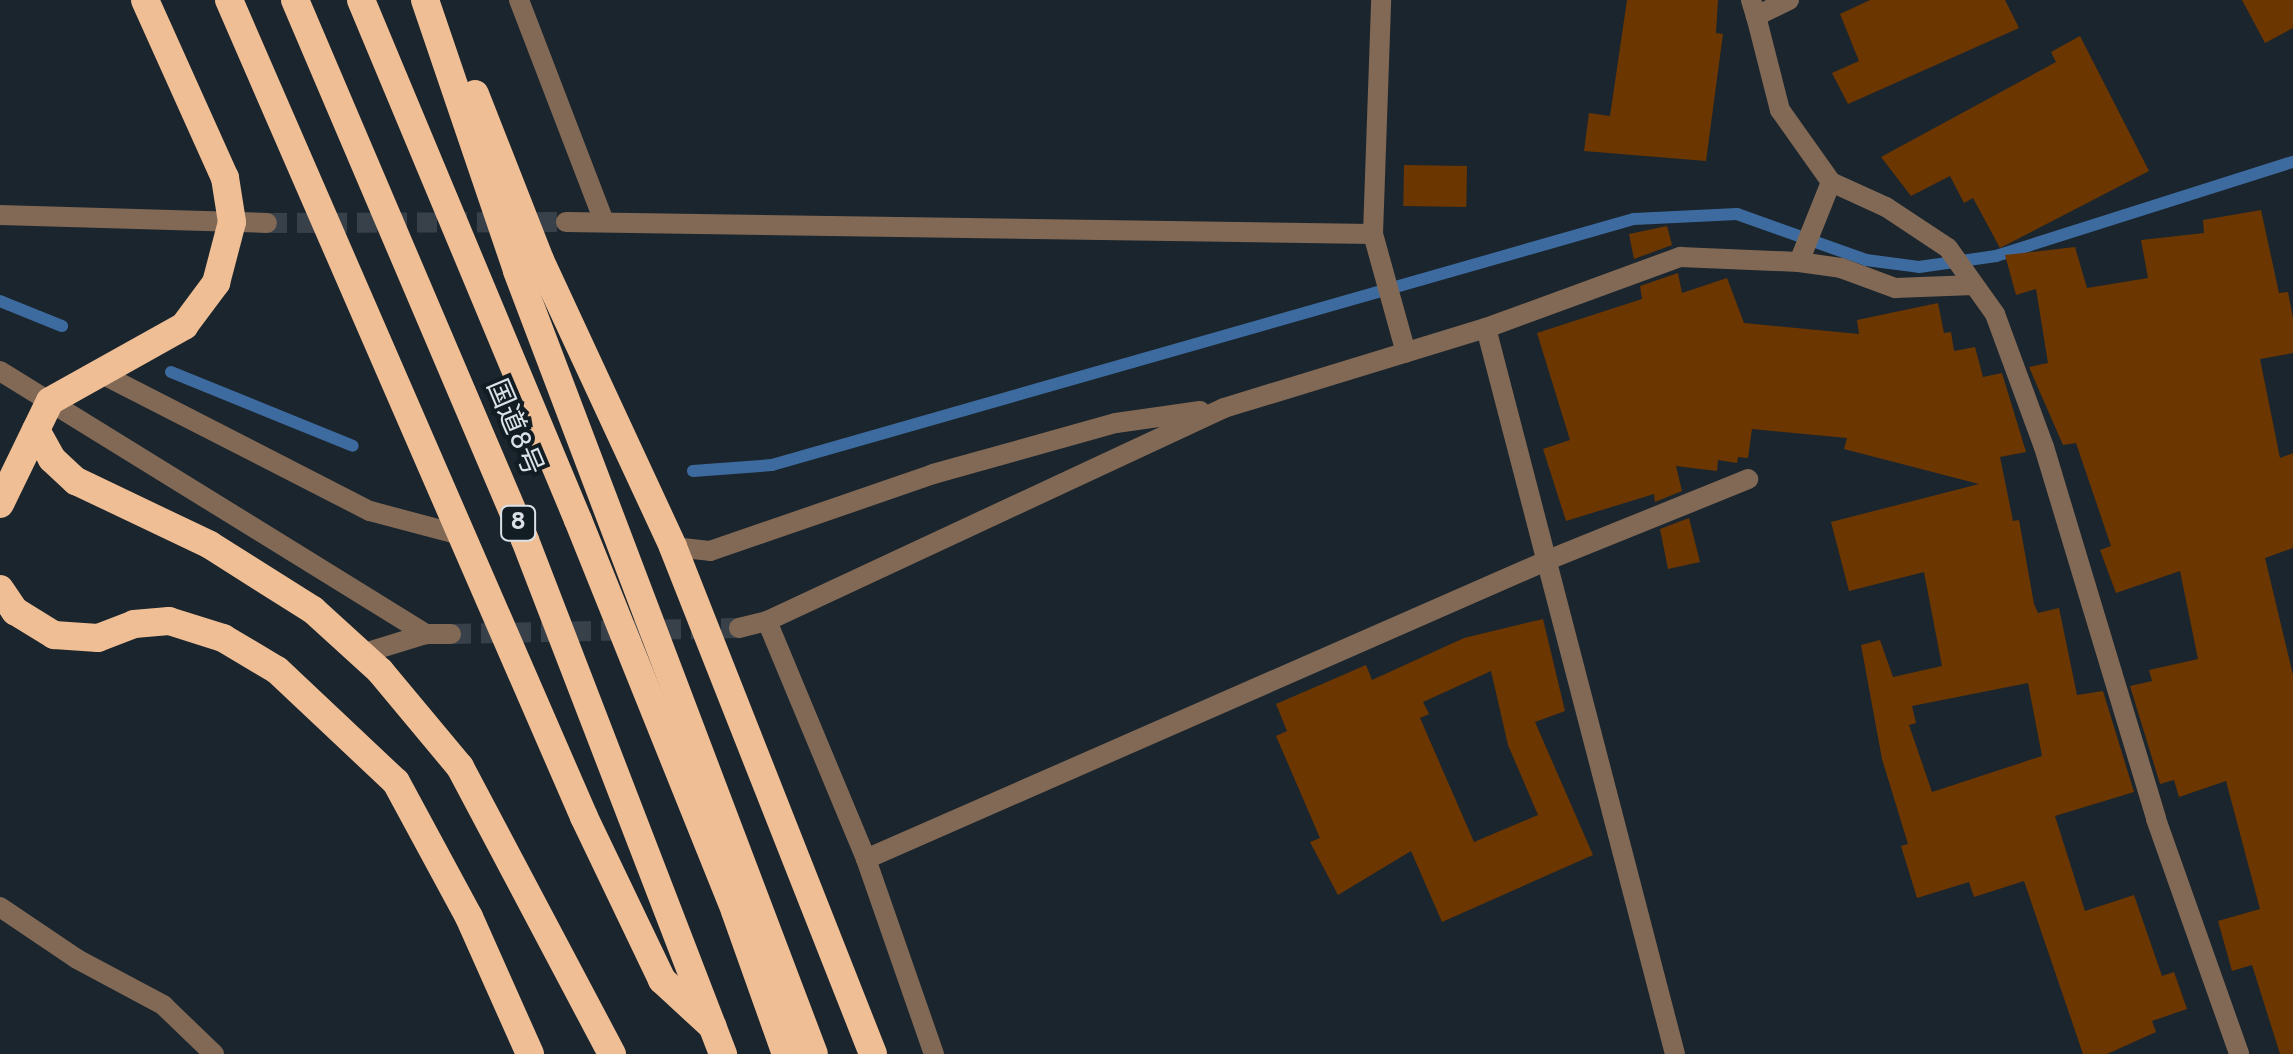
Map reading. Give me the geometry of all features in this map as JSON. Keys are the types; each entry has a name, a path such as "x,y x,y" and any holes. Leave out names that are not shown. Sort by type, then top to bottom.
{"highway":[{"path":"0,504 50,401 184,326 216,283 232,222 225,178 145,0"},
{"path":"228,0 584,817 662,980 713,1026"},
{"name":"国道8号","path":"295,0 525,540 723,1054"},
{"name":"国道8号","path":"361,0 578,520 735,911 786,1054"},
{"path":"425,0 517,271 814,1054"},
{"path":"445,61 471,82 540,260 674,546 873,1054"},
{"path":"36,430 52,459 76,481 210,545 312,610 361,654 460,768 612,1054"},
{"path":"0,589 15,611 54,635 98,638 134,624 170,621 222,638 276,670 396,782 469,917 530,1054"}],"street":[{"path":"519,0 604,221"},
{"path":"1380,0 1373,234 1406,353"},
{"path":"1790,0 1754,8 1780,110 1831,182 1886,207 1948,248 1996,314 2044,447 2156,818 2239,1054"},
{"path":"1802,255 1831,182"},
{"path":"0,216 267,223"},
{"path":"566,222 1373,234"},
{"path":"738,628 767,621 1224,408 1486,328 1680,256 1802,255 1894,288 1969,278"},
{"path":"1486,328 1675,1054"},
{"path":"0,371 426,634"},
{"path":"100,373 370,511 464,536"},
{"path":"674,546 710,551 952,468 1116,424 1224,408"},
{"path":"866,859 1548,560 1748,479"},
{"path":"767,621 866,859 934,1054"},
{"path":"361,654 426,634 451,634"},
{"path":"0,906 77,959 163,1005 214,1054"}],"building":[{"path":"1627,0 1718,0 1716,33 1723,34 1706,161 1584,151 1589,113 1610,116"},
{"path":"1870,0 2005,0 2019,28 1848,104 1832,73 1859,61 1840,14"},
{"path":"2242,0 2293,0 2293,28 2265,43"},
{"path":"2080,36 2149,171 2000,248 1973,198 1964,203 1950,176 1911,196 1881,157 2056,62 2051,52"},
{"path":"1404,165 1467,166 1466,207 1403,206"},
{"path":"2261,210 2279,293 2288,292 2293,318 2293,353 2260,359 2280,458 2293,453 2293,548 2265,558 2293,675 2293,1054 2280,1054 2252,965 2232,971 2218,921 2260,909 2226,781 2179,797 2174,780 2160,784 2130,686 2152,681 2149,670 2198,659 2180,571 2116,593 2100,550 2111,546 2076,443 2063,445 2029,367 2048,363 2036,289 2016,295 2005,255 2075,247 2087,288 2148,278 2141,240 2204,233 2203,220"},
{"path":"1667,226 1672,245 1634,259 1629,234"},
{"path":"1678,273 1682,293 1727,278 1744,323 1859,334 1857,320 1938,303 1944,333 1951,332 1954,351 1975,347 1983,377 2002,373 2026,452 2000,457 2013,521 2019,520 2034,604 2038,613 2059,608 2077,695 2103,691 2134,792 2055,816 2085,911 2134,895 2162,976 2174,972 2187,1009 2152,1021 2156,1032 2107,1054 2083,1054 2024,881 1974,897 1969,882 1917,898 1901,846 1908,844 1882,759 1861,645 1880,640 1893,677 1942,666 1924,572 1849,591 1831,522 1979,484 1844,449 1847,438 1752,429 1748,458 1738,457 1737,463 1718,460 1717,471 1676,466 1682,491 1655,502 1654,494 1566,521 1543,449 1570,440 1537,333 1642,299 1640,286","holes":["2028,683 2042,756 1932,792 1909,725 1916,723 1912,706"]},
{"path":"1689,518 1700,562 1668,569 1660,529"},
{"path":"1543,619 1565,711 1535,722 1593,855 1442,922 1411,851 1338,895 1310,842 1320,838 1276,736 1287,731 1276,704 1366,665 1372,680 1464,638","holes":["1491,671 1508,745 1538,815 1474,842 1420,718 1429,714 1423,702"]}],"waterway":[{"path":"693,471 772,465 1634,219 1737,214 1866,260 1919,267 1996,256 2293,162"},
{"path":"0,301 62,326"},
{"path":"171,372 353,446"}],"tunnel":[{"path":"267,223 566,222"},
{"path":"451,634 739,628"}]}
